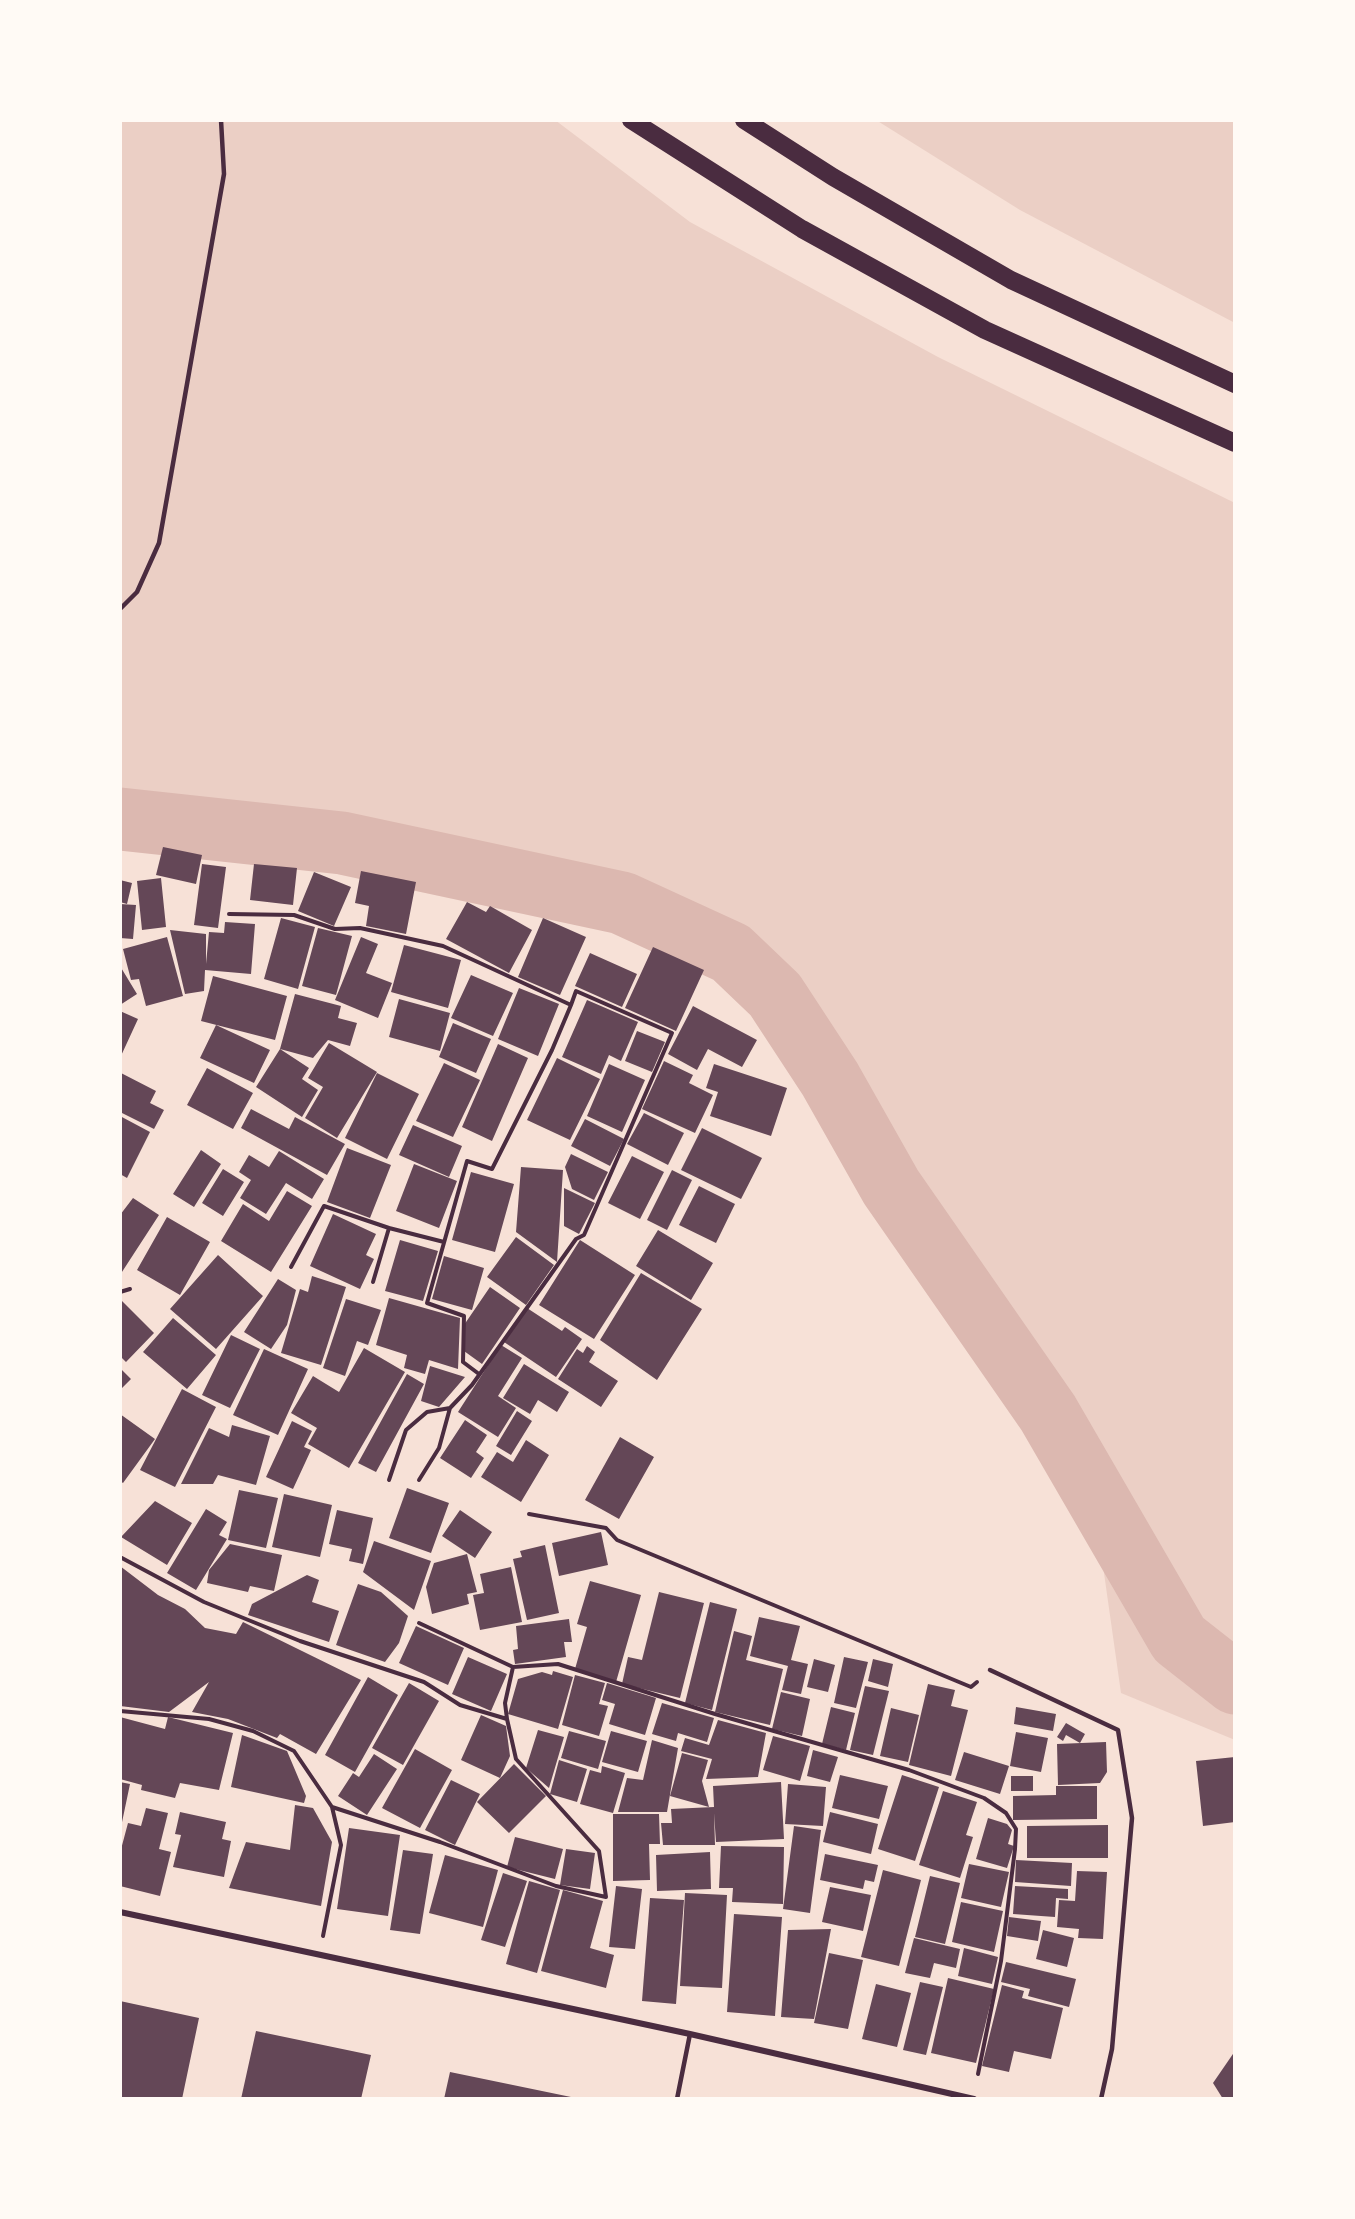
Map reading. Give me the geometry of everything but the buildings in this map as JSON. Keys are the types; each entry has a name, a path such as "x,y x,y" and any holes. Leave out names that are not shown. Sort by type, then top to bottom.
{"highway":[{"path":"631,120 802,229 985,330 1235,443"},
{"path":"744,120 833,177 1011,280 1235,384"}],"street":[{"path":"120,1912 690,2034 974,2099"}],"lane":[{"path":"120,609 136,592 159,543 224,174 222,120"},
{"path":"990,1670 1119,1730 1132,1818 1112,2049 1101,2099"},
{"path":"677,2099 690,2034"}],"path":[{"path":"229,914 294,915 335,929 360,928 443,946 571,1005"},
{"path":"420,1480 439,1448 450,1408 479,1374 576,1239 584,1235 672,1034 576,991 552,1050 492,1169 467,1161 427,1304 464,1316 463,1362 479,1374"},
{"path":"291,1267 324,1206 389,1228 444,1242"},
{"path":"373,1282 389,1228"},
{"path":"120,1292 130,1289"},
{"path":"389,1480 406,1430 427,1412 450,1408"},
{"path":"529,1514 606,1528 616,1540 971,1687 990,1670"},
{"path":"120,1557 204,1602 300,1641 424,1682 460,1705 507,1719"},
{"path":"419,1623 513,1667 558,1664 715,1714 909,1770 984,1798 1006,1813 1016,1829 1015,1849 1001,1961 978,2073"},
{"path":"333,1807 440,1842 556,1886 606,1897 599,1851 516,1759 505,1703 513,1667"},
{"path":"120,1712 208,1719 253,1731 294,1751 333,1807 341,1845 318,1954"}],"shaded area":[{"path":"120,120 555,120 690,222 938,357 1235,503 1235,1740 1121,1693 1103,1566 1020,1406 811,1096 756,1004 723,964 639,928 550,901 233,839 120,829"},
{"path":"876,120 1235,120 1235,323 1020,210"}],"waterway":[{"path":"120,819 342,843 622,903 731,953 775,995 830,1079 891,1187 1048,1413 1179,1639 1235,1683"}]}
